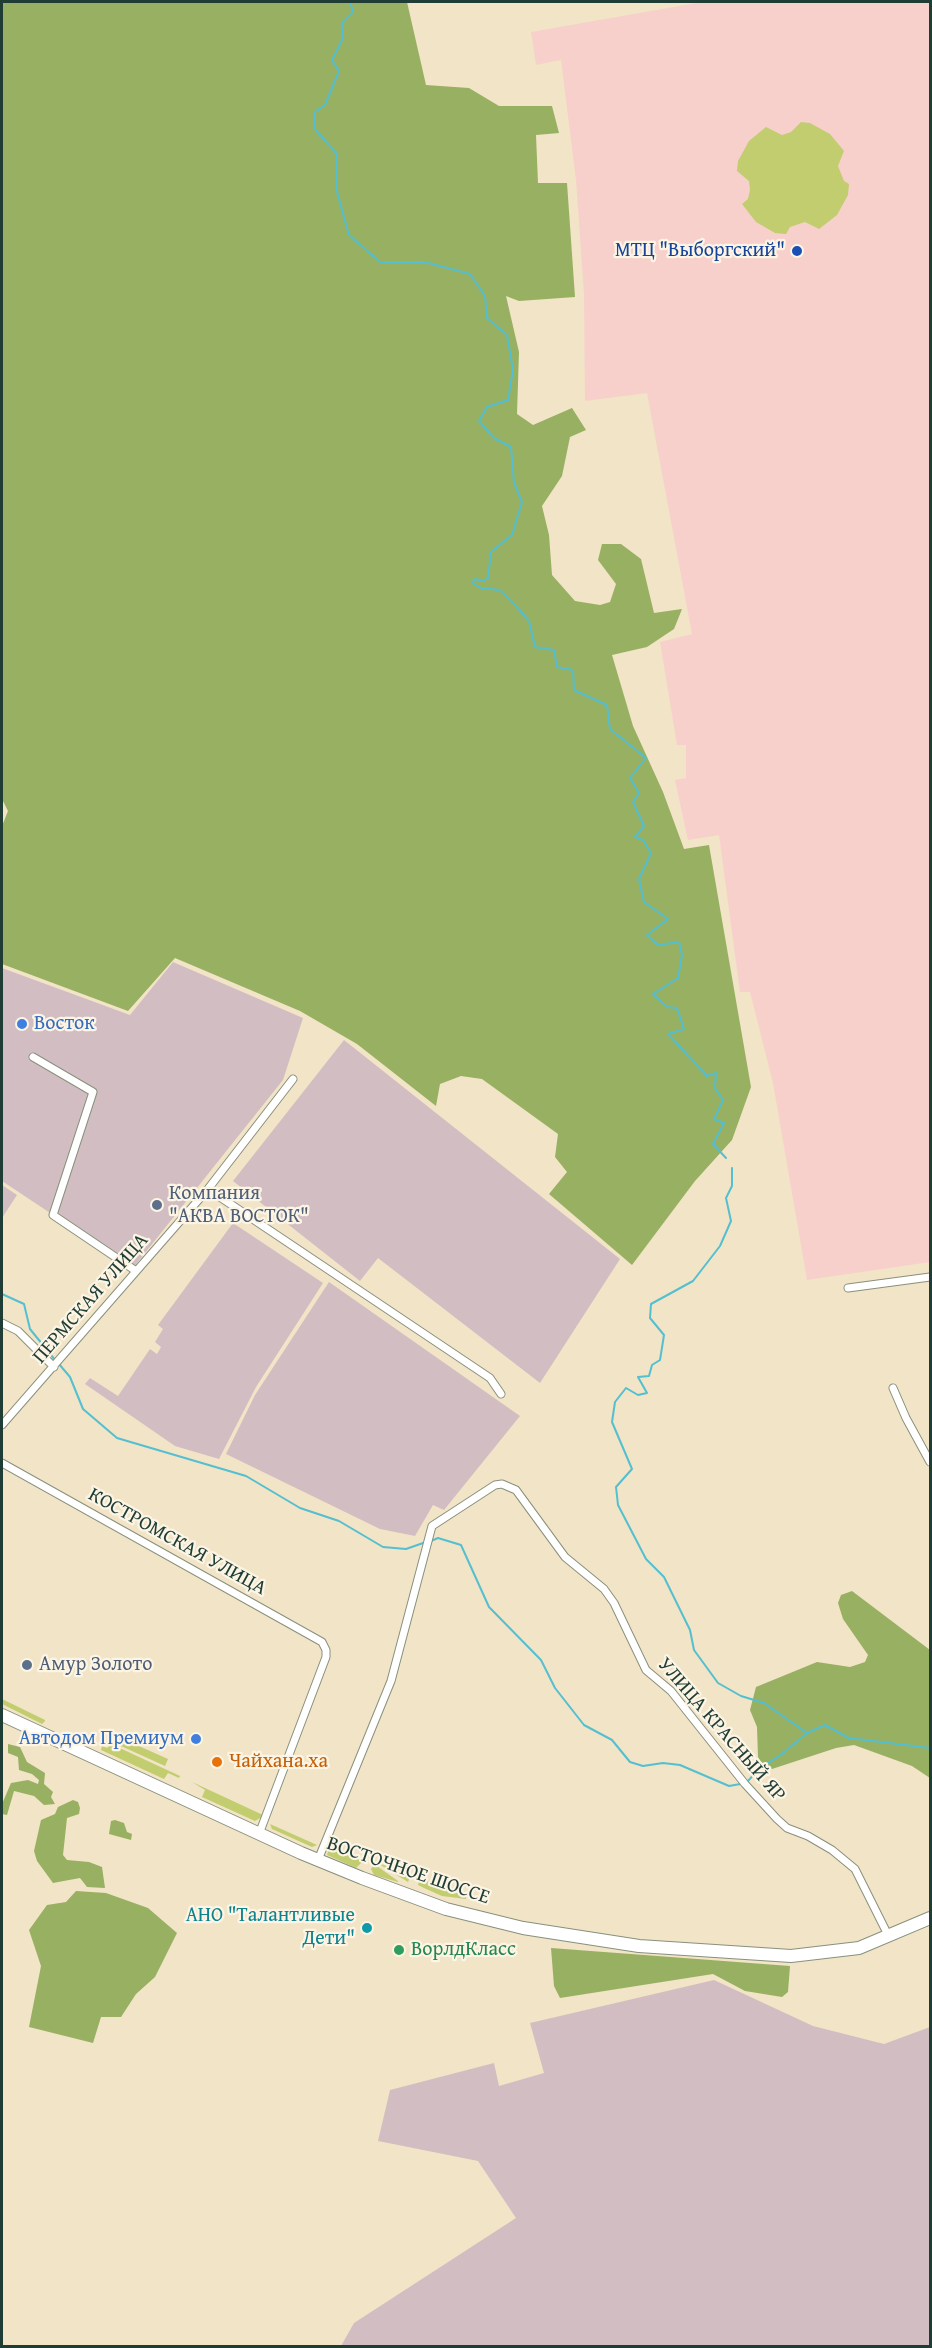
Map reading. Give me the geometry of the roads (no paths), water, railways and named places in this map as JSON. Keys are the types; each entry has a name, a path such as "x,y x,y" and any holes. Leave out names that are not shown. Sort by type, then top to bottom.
{"main road":[{"name":"ВОСТОЧНОЕ ШОССЕ","path":"2,1715 259,1834 388,1889 465,1915 523,1928 639,1946 771,1956 812,1955 858,1948 930,1918"}],"street":[{"path":"33,1057 93,1092 53,1215 136,1271"},
{"name":"ПЕРМСКАЯ УЛИЦА","path":"2,1425 208,1189 293,1079"},
{"path":"208,1189 490,1378 501,1394"},
{"path":"848,1288 930,1277"},
{"path":"2,1323 18,1331 54,1367"},
{"path":"893,1388 930,1462"},
{"name":"КОСТРОМСКАЯ УЛИЦА","path":"2,1463 322,1642 326,1650 326,1657 259,1834"},
{"name":"УЛИЦА КРАСНЫЙ ЯР","path":"318,1860 390,1681 413,1606 432,1526 495,1485 510,1485 565,1557 604,1589 614,1603 646,1670 671,1691 745,1784 787,1828 808,1836 855,1869 889,1937"}],"waterway":[{"path":"350,2 353,12 342,23 343,38 332,60 339,71 325,105 315,112 314,128 337,154 336,188 349,235 380,262 425,262 470,274 485,296 487,318 507,335 513,370 508,400 487,407 479,421 494,438 511,447 514,483 522,502 512,535 491,552 488,578 483,581 475,579 472,583 481,588 500,590 516,606 529,621 535,647 554,650 557,667 573,670 574,690 607,705 610,729 646,758 630,778 639,793 633,802 644,826 635,837 643,840 651,853 639,879 644,902 668,919 647,935 658,945 679,942 682,955 678,978 653,994 667,1007 677,1008 684,1029 668,1034 707,1076 716,1073 715,1088 723,1100 714,1119 724,1123 713,1144 726,1158"},
{"path":"732,1168 732,1186 726,1198 731,1221 720,1246 693,1281 651,1304 650,1318 664,1335 660,1360 652,1365 649,1376 638,1377 647,1393 638,1395 626,1388 615,1402 612,1422 632,1469 616,1487 618,1505 646,1559 664,1577 690,1630 694,1650 718,1683 741,1696 764,1703 807,1733 825,1725 849,1738 930,1748"},
{"path":"2,1294 24,1304 30,1329 55,1360"},
{"path":"59,1364 70,1377 83,1409 117,1438 246,1476 300,1508 339,1521 383,1547 406,1549 426,1542"},
{"path":"431,1541 438,1538 461,1545 489,1607 541,1660 555,1688 584,1725 612,1740 630,1762 643,1766 663,1763 680,1765 729,1786 746,1783 759,1769 807,1733"}],"place":[{"name":"МТЦ \"Выборгский\"","path":"797,251"},
{"name":"Восток","path":"22,1024"},
{"name":"Компания \"АКВА ВОСТОК\"","path":"157,1205"},
{"name":"Амур Золото","path":"27,1665"},
{"name":"Автодом Премиум","path":"196,1739"},
{"name":"Чайхана.ха","path":"217,1762"},
{"name":"АНО \"Талантливые Дети\"","path":"367,1928"},
{"name":"ВорлдКласс","path":"399,1950"}]}
